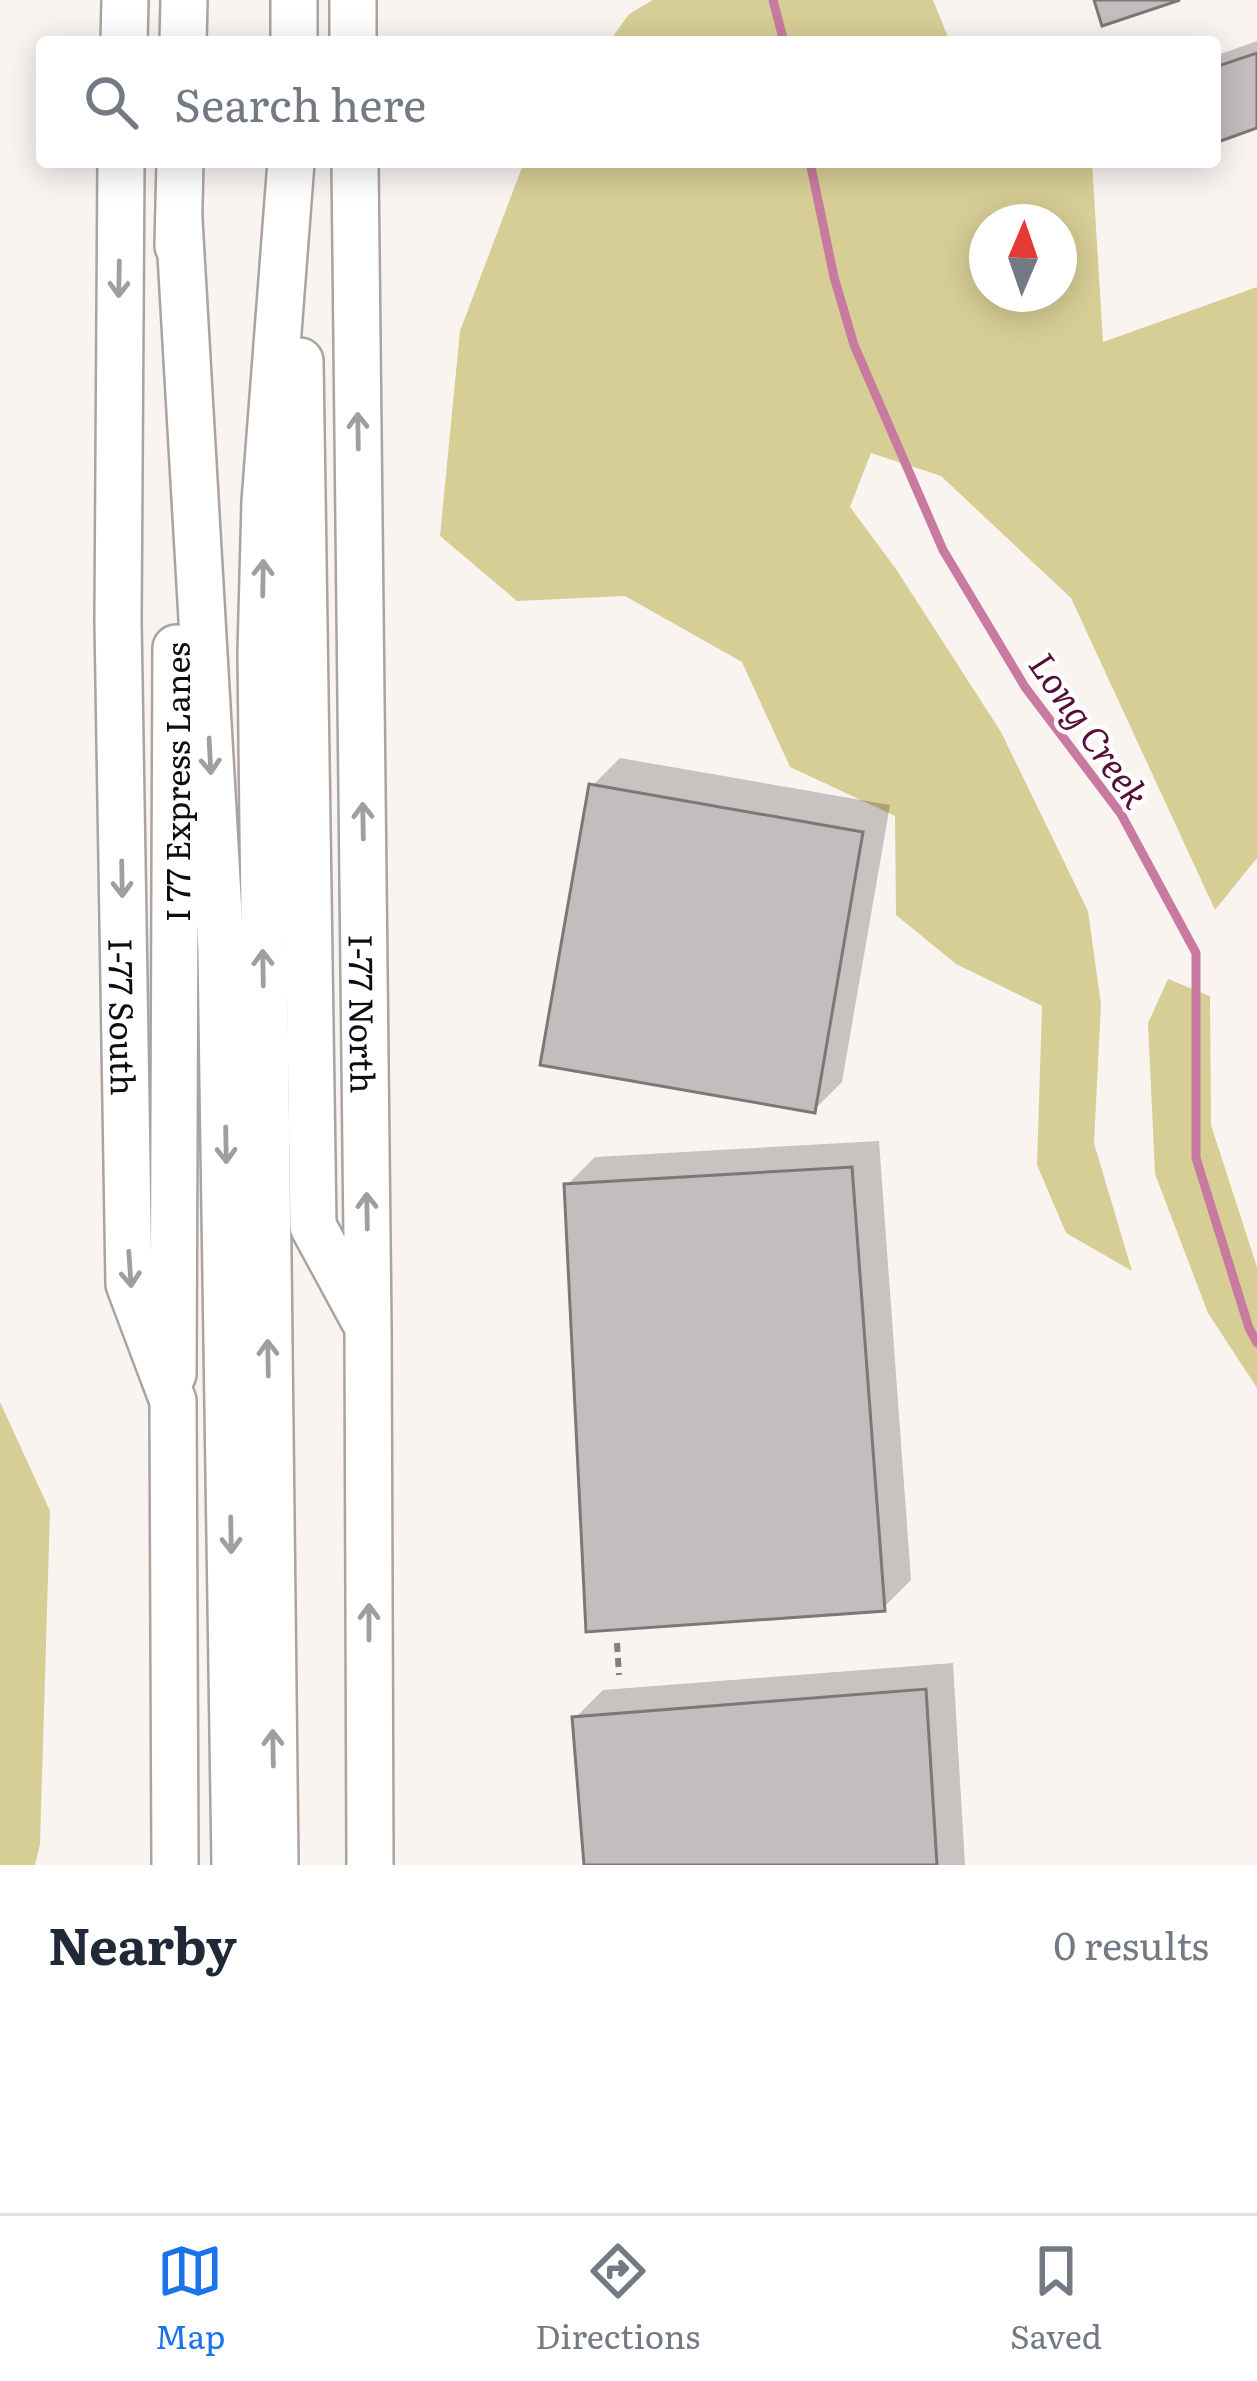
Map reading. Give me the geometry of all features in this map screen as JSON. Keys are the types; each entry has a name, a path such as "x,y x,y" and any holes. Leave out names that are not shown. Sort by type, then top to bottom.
{"highway":[{"path":"124,36 125,0"},
{"path":"183,36 184,0"},
{"path":"294,0 294,36"},
{"path":"352,0 353,36"},
{"name":"I-77 South","path":"121,168 118,621 129,1284 172,1401 175,1865"},
{"name":"I 77 Express Lanes","path":"172,1401 180,168"},
{"path":"275,1865 261,652 265,502 293,168"},
{"path":"294,168 314,1226 368,1328"},
{"name":"I-77 North","path":"355,168 370,1865"},
{"path":"179,220 221,949 236,1865"}],"path":[{"path":"617,1643 619,1675"}],"shaded area":[{"path":"653,0 933,0 948,36 613,36 629,14"},
{"path":"522,168 1092,168 1103,342 1257,287 1257,858 1215,910 1071,598 941,476 871,453 850,507 896,569 1001,732 1088,911 1101,1004 1094,1143 1132,1271 1066,1233 1037,1165 1042,1006 956,964 896,915 895,816 790,767 742,662 625,596 517,601 440,536 460,331"},
{"path":"1168,979 1210,996 1211,1125 1257,1267 1257,1388 1208,1313 1155,1174 1148,1023"},
{"path":"0,1402 50,1511 40,1844 35,1865 0,1865"}],"building":[{"path":"1094,0 1180,0 1102,26"},
{"path":"1257,53 1257,128 1221,141 1221,65"},
{"path":"589,784 863,832 815,1113 540,1065"},
{"path":"852,1167 885,1611 586,1632 564,1184"},
{"path":"926,1689 937,1865 584,1865 572,1717"}],"waterway":[{"name":"Long Creek","path":"773,0 782,36"},
{"name":"Long Creek","path":"811,168 854,345 943,550 1025,687 1121,814 1196,953 1196,1158 1257,1343"}]}
